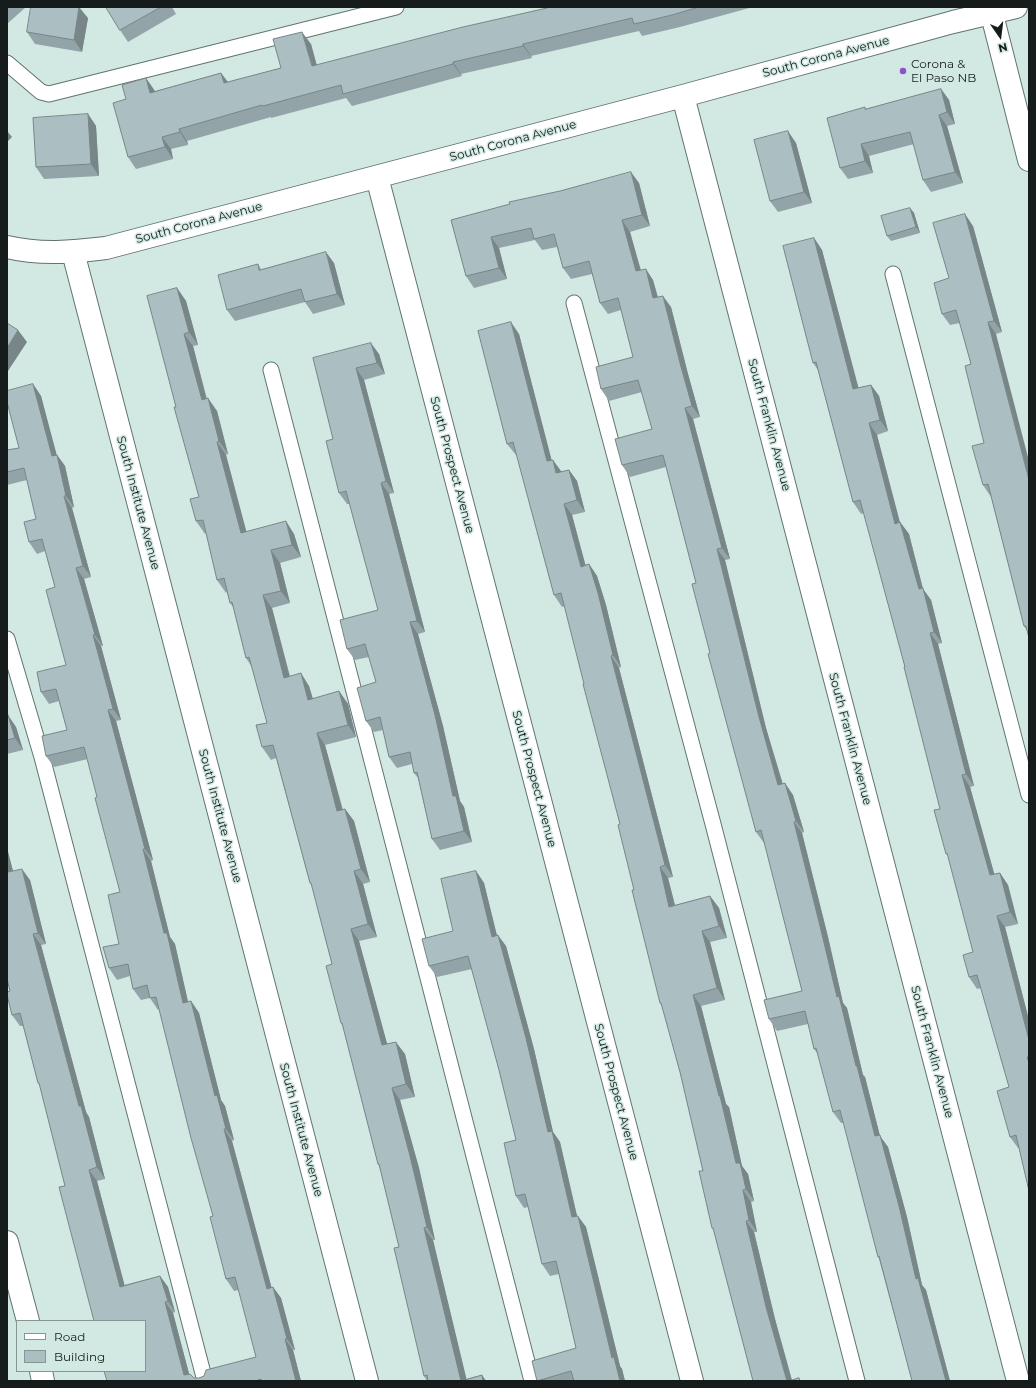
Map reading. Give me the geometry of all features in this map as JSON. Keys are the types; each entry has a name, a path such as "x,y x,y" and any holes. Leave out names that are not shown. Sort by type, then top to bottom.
{"street":[{"name":"South Corona Avenue","path":"7,247 38,252 73,252 106,248 683,96 953,22 991,10 1016,7"},
{"path":"991,10 1029,160"},
{"name":"South Franklin Avenue","path":"683,96 1018,1381"},
{"name":"South Prospect Avenue","path":"377,177 692,1381"},
{"name":"South Institute Avenue","path":"73,252 366,1381"},
{"path":"7,1242 28,1320"}],"lane":[{"path":"7,64 41,92 49,94 396,7"},
{"path":"893,274 1029,796"},
{"path":"574,303 713,824 857,1381"},
{"path":"271,370 532,1381"},
{"path":"7,639 42,757 205,1381"}],"building":[{"path":"31,7 79,7 74,40 27,32"},
{"path":"106,7 161,7 120,30"},
{"path":"547,7 699,7 634,24 632,18 523,44 523,46 453,62 453,64 343,94 341,85 263,106 262,105 179,129 180,132 162,137 165,147 128,157 113,103 126,99 122,85 146,78 150,93 221,73 224,83 281,68 273,39 302,32 312,66"},
{"path":"941,89 947,112 939,115 955,172 923,180 910,132 861,144 865,161 840,168 827,118 865,107 865,109"},
{"path":"88,114 91,164 36,167 33,118"},
{"path":"788,131 804,192 770,201 754,140"},
{"path":"631,172 642,215 622,220 636,271 646,269 653,298 663,296 692,406 685,408 722,548 717,549 759,717 778,785 785,783 796,821 794,822 837,997 839,996 875,1136 880,1135 899,1206 916,1279 918,1278 946,1381 912,1381 840,1110 833,1112 816,1048 814,1049 805,1011 769,1019 764,1000 802,991 761,830 756,832 708,654 710,653 692,584 696,583 663,455 622,465 615,439 652,429 638,380 601,389 596,367 633,357 618,298 600,303 589,261 563,268 554,234 534,239 531,228 491,237 499,268 466,276 451,220 510,204 509,202 560,191"},
{"path":"910,208 916,227 887,236 881,216"},
{"path":"965,214 994,321 988,322 1029,480 1029,638 1026,626 1024,626 988,484 983,485 972,446 984,443 965,366 971,364 956,310 942,314 934,283 949,278 933,223"},
{"path":"814,238 853,389 871,385 880,420 869,423 895,524 900,522 919,589 923,588 934,632 930,633 966,774 962,775 990,875 1000,873 1010,912 997,916 1029,1040 1029,1057 1027,1057 1029,1063 1029,1191 1016,1135 1010,1137 997,1091 1009,1087 977,975 969,977 963,955 973,952 934,810 940,809 905,667 860,500 853,502 816,362 813,363 783,246"},
{"path":"326,252 337,294 305,302 301,289 227,310 218,275 258,264 259,270"},
{"path":"177,288 189,332 184,334 202,400 208,398 219,441 217,442 241,533 286,521 292,545 271,550 281,591 263,595 284,678 301,673 308,700 339,691 348,725 317,733 337,811 345,809 361,869 354,871 368,924 351,929 382,1045 396,1042 406,1084 392,1088 427,1227 424,1228 461,1381 428,1381 427,1375 424,1376 394,1248 399,1247 379,1164 326,966 332,964 311,883 273,745 262,747 256,725 267,723 249,657 246,658 232,602 230,603 224,578 217,580 203,520 196,521 190,499 199,497 174,407 176,407 147,296"},
{"path":"511,322 547,461 553,460 556,473 569,470 577,500 564,504 581,567 589,564 598,593 613,655 611,656 665,865 660,867 669,907 710,896 719,926 702,931 717,988 693,995 736,1163 740,1163 746,1189 743,1190 749,1220 746,1221 766,1307 787,1381 753,1381 712,1228 699,1171 703,1171 680,1072 660,1003 632,890 634,890 618,825 620,824 583,684 561,593 554,595 513,442 507,444 478,331"},
{"path":"7,323 18,330 7,348"},
{"path":"371,343 377,363 356,368 386,481 381,483 417,621 410,622 435,715 453,796 456,796 464,831 432,839 417,772 414,773 410,752 389,757 380,717 366,721 357,688 376,682 365,644 347,649 340,620 378,610 346,491 339,493 326,441 333,439 313,358"},
{"path":"33,384 52,456 57,455 66,496 64,496 83,566 76,568 95,635 93,635 113,709 108,710 145,849 143,849 164,933 167,933 183,1003 191,1001 267,1289 273,1287 287,1339 285,1339 296,1381 261,1381 261,1379 255,1381 107,1381 104,1372 146,1372 146,1320 94,1320 59,1187 65,1186 39,1083 20,1013 12,1015 7,995 7,992 10,991 7,979 7,867 8,872 22,869 38,933 33,934 79,1106 81,1106 97,1167 89,1170 120,1287 160,1276 168,1301 165,1302 184,1375 190,1374 194,1378 199,1378 204,1376 206,1370 256,1357 235,1277 226,1279 210,1217 213,1216 191,1138 156,997 150,998 147,985 133,989 128,964 109,968 103,947 119,944 108,895 120,892 95,798 97,797 84,747 46,756 42,736 67,730 56,689 41,692 37,672 66,665 46,590 55,587 42,539 29,542 24,522 36,519 24,468 7,472 7,450 19,448 7,402 7,391"},
{"path":"8,715 15,738 7,740 7,716"},
{"path":"476,871 492,937 498,935 526,1038 548,1132 552,1131 572,1217 578,1216 612,1358 614,1357 620,1381 574,1381 571,1371 537,1381 532,1361 576,1348 556,1261 542,1264 525,1194 516,1196 504,1143 516,1140 499,1070 468,956 429,966 422,939 453,931 441,879"},
{"path":"482,1375 483,1381 461,1381"},
{"path":"799,1378 800,1381 790,1381"}],"place":[{"name":"Corona & El Paso NB","path":"903,71"}]}
